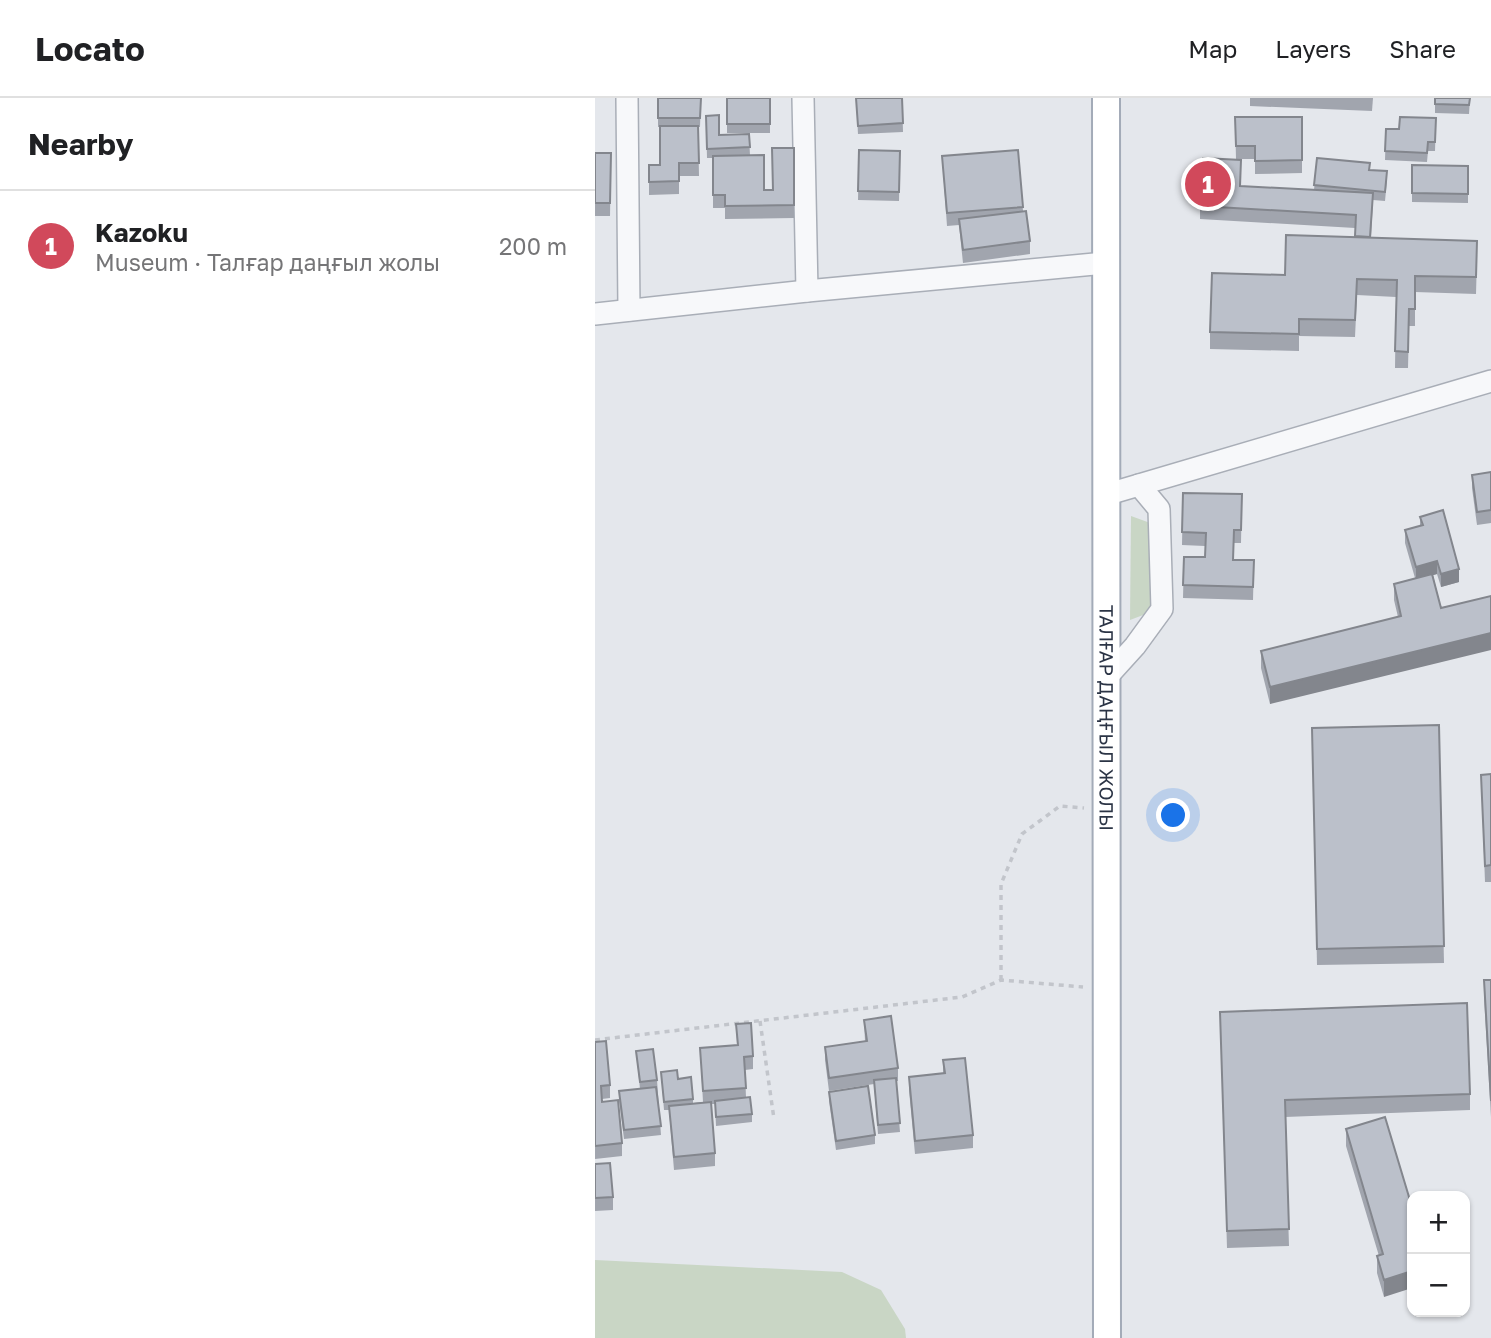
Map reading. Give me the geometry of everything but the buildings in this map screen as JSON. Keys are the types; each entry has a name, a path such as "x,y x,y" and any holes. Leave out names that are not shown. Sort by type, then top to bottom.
{"main road":[{"name":"ТАЛҒАР ДАҢҒЫЛ ЖОЛЫ","path":"1106,98 1107,1338"}],"street":[{"path":"627,98 629,310"},
{"path":"803,98 807,291"},
{"path":"595,314 1105,263"},
{"path":"1105,495 1491,381"},
{"path":"1106,678 1135,646 1162,609 1159,509 1139,485"}],"path":[{"path":"1001,980 1002,884 1022,834 1061,806 1106,809"},
{"path":"595,1040 962,997 1001,980 1107,989"},
{"path":"760,1021 773,1119"}],"green space":[{"path":"1131,516 1153,524 1151,612 1130,620"},
{"path":"595,1260 842,1272 881,1290 905,1329 906,1338 595,1338"}],"place":[{"name":"Kazoku","path":"1208,184"}]}
